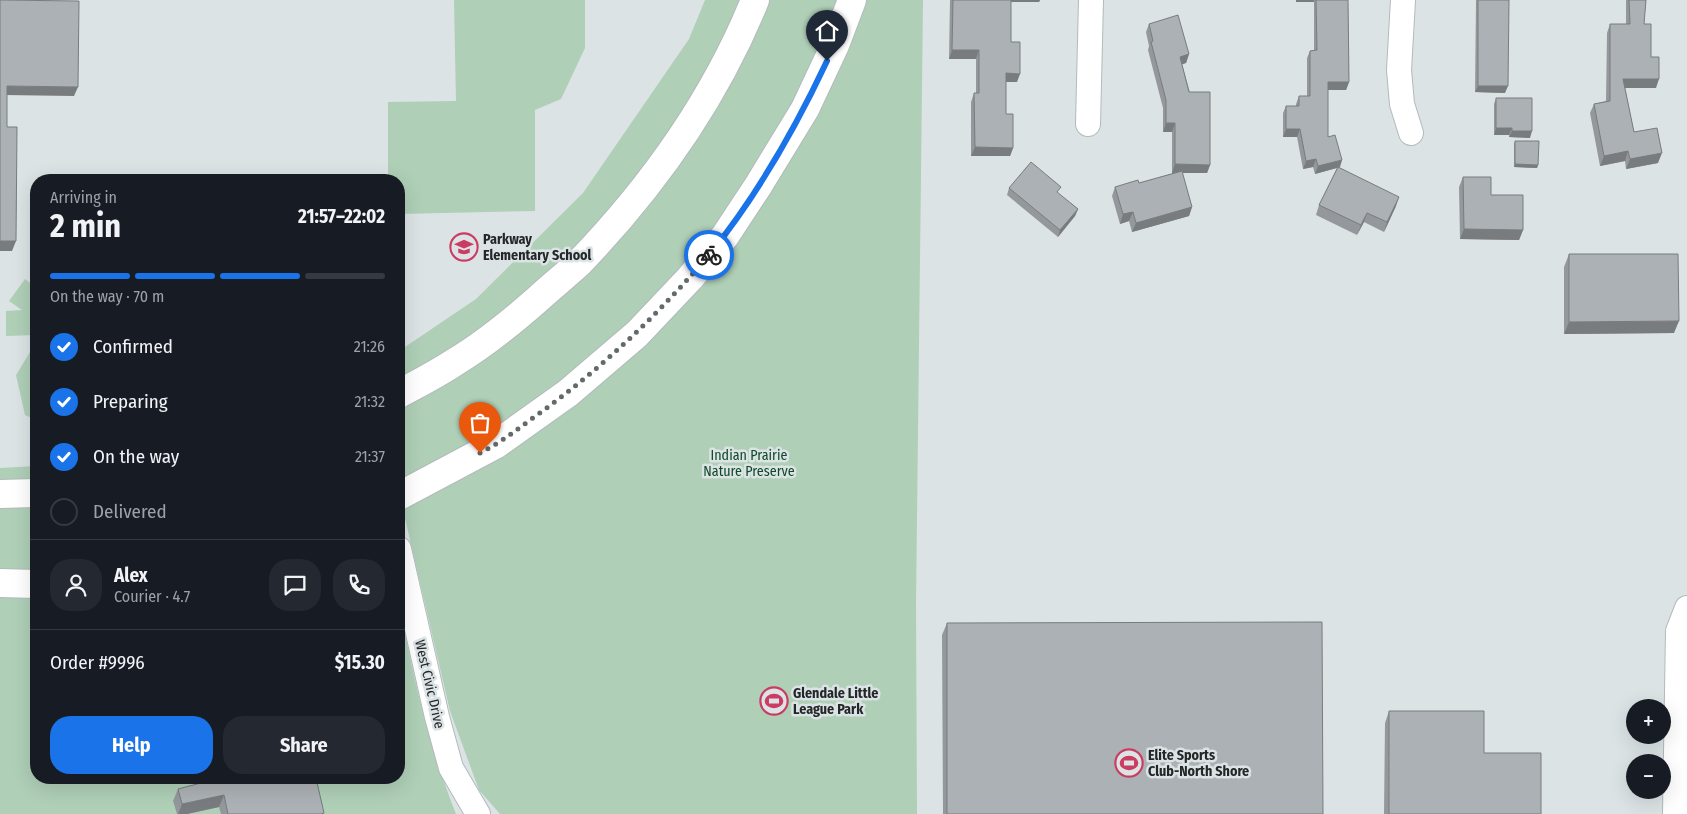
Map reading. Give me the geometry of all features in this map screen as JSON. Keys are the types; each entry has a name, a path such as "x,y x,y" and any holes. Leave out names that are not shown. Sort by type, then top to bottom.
{"street":[{"path":"405,391 456,362 510,323 578,264 632,204 674,149 712,88 744,26 755,0"},
{"path":"405,493 495,445 568,393 636,334 690,278 730,228 805,109 835,45 852,0"},
{"path":"1088,124 1091,0"},
{"path":"1403,0 1399,70 1402,104 1411,133"},
{"path":"0,494 30,494"},
{"name":"West Civic Drive","path":"405,576 437,717 451,768 478,814"},
{"path":"0,583 30,584"},
{"path":"1675,814 1678,631 1687,608"}],"green space":[{"path":"454,0 585,0 585,48 561,99 535,110 535,211 405,214 405,174 388,174 388,102 456,101"},
{"name":"Indian Prairie Nature Preserve","path":"705,0 923,0 916,604 917,814 500,814 479,790 450,711 405,518 405,347 476,299 583,193 689,39"},
{"path":"25,279 30,283 30,335 6,336 6,311 22,310 9,301"},
{"path":"30,352 30,417 25,415 16,375"},
{"path":"30,466 30,784 405,784 405,631 422,709 446,788 456,814 0,814 0,468"}],"building":[{"path":"0,0 79,1 78,87 7,86 7,127 17,127 16,241 0,241"},
{"path":"953,0 1011,0 1011,42 1020,42 1020,74 1006,73 1006,114 1013,114 1013,148 975,147 974,93 979,93 979,50 952,50"},
{"path":"1316,0 1348,0 1349,82 1328,82 1328,137 1335,135 1342,160 1318,166 1316,159 1306,161 1300,129 1286,129 1286,106 1299,106 1299,96 1310,96 1310,51 1317,50"},
{"path":"1478,0 1509,0 1508,86 1478,86"},
{"path":"1629,0 1646,0 1644,24 1651,24 1651,57 1659,57 1659,79 1623,79 1634,132 1657,128 1662,153 1630,159 1628,151 1604,156 1594,104 1610,101 1610,24 1630,24"},
{"path":"1178,15 1189,54 1180,57 1189,92 1210,92 1210,165 1175,164 1175,123 1166,123 1166,100 1151,42 1153,41 1149,24"},
{"path":"1496,98 1532,98 1532,131 1512,131 1512,128 1496,128"},
{"path":"1515,141 1539,141 1538,165 1515,164"},
{"path":"1031,162 1061,187 1057,192 1078,209 1060,230 1009,188"},
{"path":"1338,167 1399,197 1387,222 1367,213 1361,225 1319,205"},
{"path":"1182,171 1192,207 1136,223 1133,212 1123,214 1115,187 1138,180 1139,183"},
{"path":"1463,177 1491,177 1491,195 1523,195 1523,230 1464,229"},
{"path":"1569,254 1678,254 1679,321 1569,322"},
{"path":"1322,622 1323,814 947,814 947,623"},
{"path":"1389,711 1484,711 1484,753 1541,753 1541,814 1389,814"},
{"path":"197,784 317,784 324,813 228,814 224,795 182,804 178,789"}],"way so far":[{"path":"480,453 495,445 568,393 636,334 690,278 709,255"}],"place":[{"name":"Parkway Elementary School","path":"464,247"},
{"name":"Glendale Little League Park","path":"774,701"},
{"name":"Elite Sports Club-North Shore","path":"1129,763"}],"route":[{"path":"709,255 758,186 805,109 827,61"}]}
